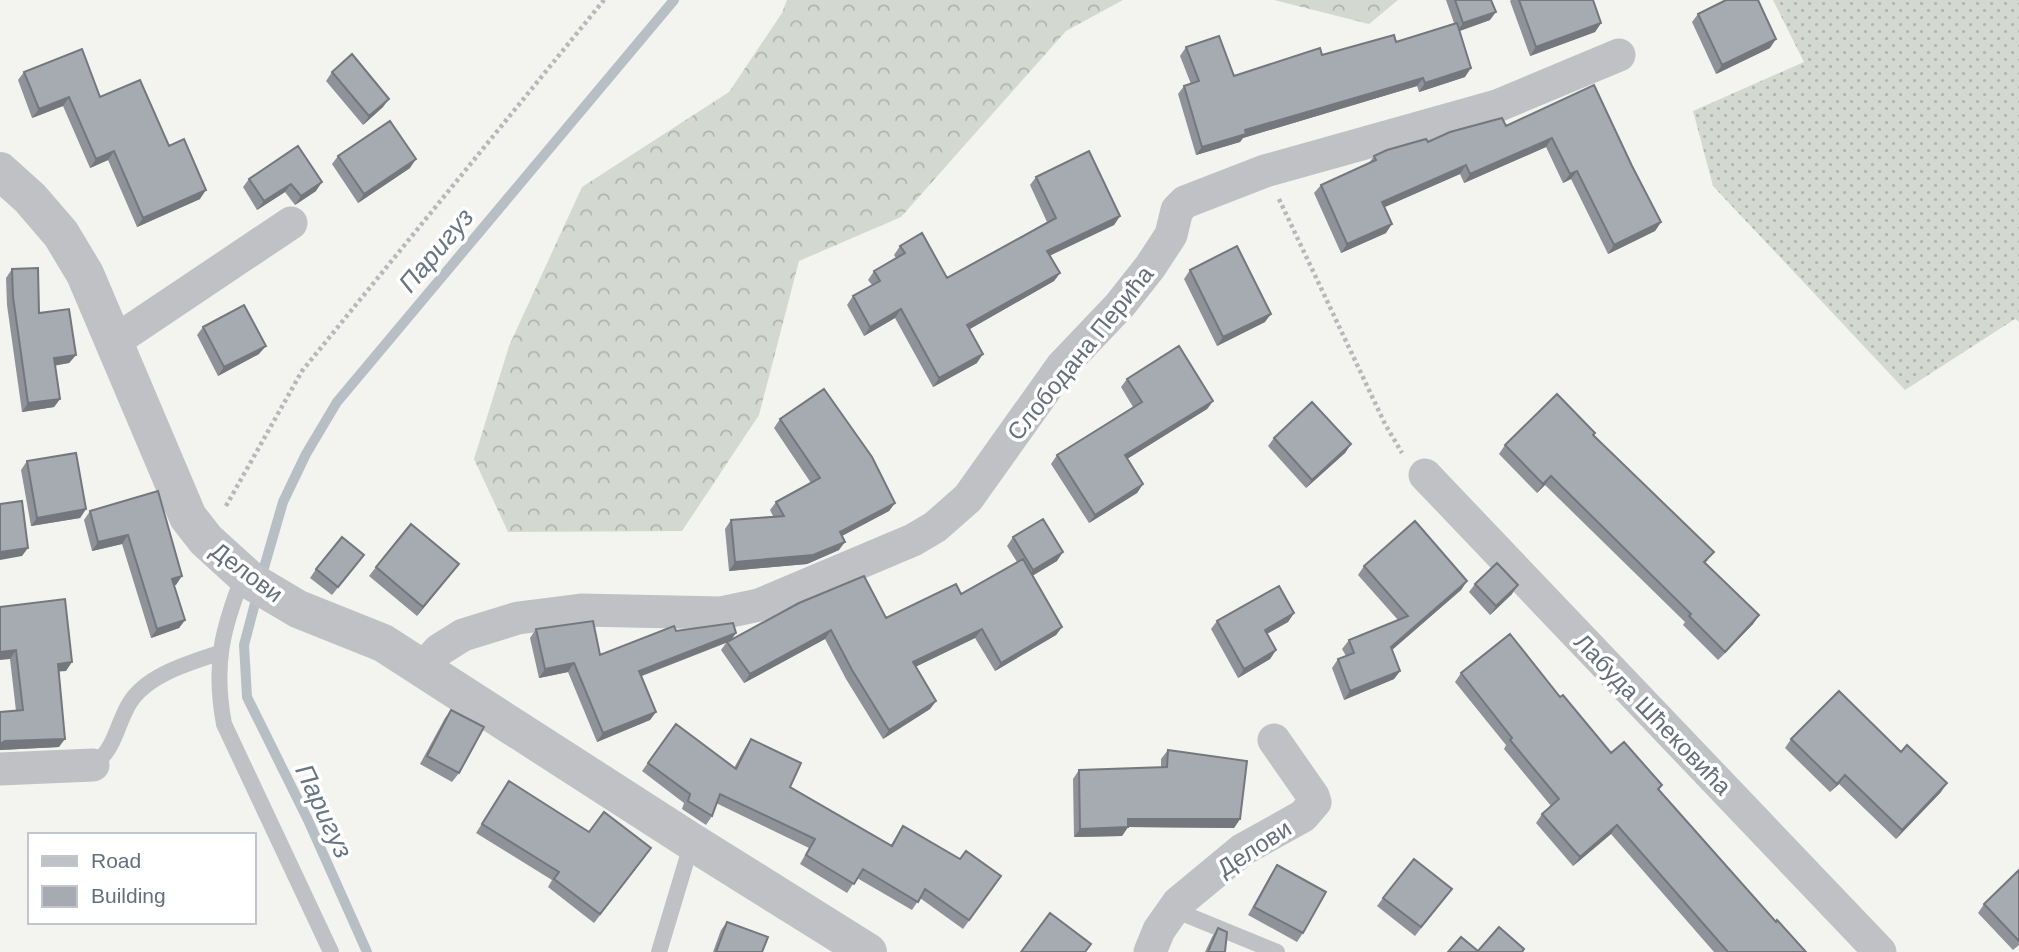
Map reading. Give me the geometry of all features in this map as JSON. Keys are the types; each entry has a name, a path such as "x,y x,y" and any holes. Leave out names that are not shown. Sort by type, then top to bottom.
{"street":[{"name":"Слободана Перића","path":"423,668 439,650 463,635 528,616 582,610 721,613 759,605 890,551 935,527 968,498 1062,366 1134,288 1171,236 1180,206 1199,195 1265,171 1497,106 1619,55"},
{"name":"Делови","path":"0,171 30,198 61,234 85,274 188,517 206,540 247,578 298,608 383,643 868,952"},
{"path":"115,341 291,223"},
{"name":"Лабуда Шћековића","path":"1425,475 1880,952"},
{"name":"Делови","path":"1150,952 1172,909 1236,855 1303,816 1315,802 1274,740"},
{"path":"0,769 93,765"}],"lane":[{"path":"247,578 231,607 219,653 218,692 224,724 331,952"},
{"path":"93,765 106,755 128,704 139,691 178,668 219,653"},
{"path":"659,952 692,842"},
{"path":"1172,909 1277,952"}],"path":[{"path":"206,540 302,371 604,0"},
{"path":"1265,171 1385,424 1401,452 1425,475"}],"green space":[{"path":"787,0 1123,0 1066,31 901,217 799,261 759,415 682,531 508,532 474,459 509,346 582,187 729,92 782,13"},
{"path":"1274,0 1398,0 1369,24"},
{"path":"1773,0 2019,0 2019,322 2015,319 1905,390 1713,186 1693,111 1804,62"}],"building":[{"path":"1455,0 1491,0 1496,12 1463,23"},
{"path":"1519,0 1593,0 1601,23 1536,47"},
{"path":"1726,0 1758,0 1776,39 1722,65 1698,14"},
{"path":"1457,23 1471,68 1425,83 1423,78 1245,130 1246,134 1202,147 1184,86 1199,81 1186,47 1219,36 1234,76 1320,48 1322,55 1394,35 1396,42"},
{"path":"82,49 100,97 140,80 169,146 184,139 206,190 143,218 114,151 96,159 69,97 39,109 24,72"},
{"path":"352,54 389,99 369,116 332,72"},
{"path":"1594,85 1661,222 1614,245 1577,171 1570,174 1552,138 1470,174 1466,165 1382,202 1392,224 1347,244 1321,185 1376,160 1374,156 1387,150 1426,139 1428,142 1450,132 1502,118 1506,126"},
{"path":"390,121 416,159 364,194 338,156"},
{"path":"298,146 322,182 301,196 291,184 264,201 249,179"},
{"path":"1089,151 1120,216 1047,251 1060,273 967,325 983,354 939,378 901,309 870,327 853,296 880,281 874,271 905,253 900,246 922,233 947,278 1056,218 1036,177"},
{"path":"1237,246 1271,314 1223,337 1190,270"},
{"path":"38,268 39,313 69,309 76,355 54,358 60,399 28,403 13,297 12,269"},
{"path":"244,305 266,346 224,367 203,327"},
{"path":"1179,346 1213,401 1125,455 1143,484 1095,515 1057,455 1142,402 1127,379"},
{"path":"824,389 872,457 895,503 840,532 845,542 813,555 735,562 731,520 784,516 776,502 820,478 780,419"},
{"path":"1557,394 1595,433 1593,435 1714,552 1704,562 1759,615 1725,652 1689,616 1691,614 1551,476 1543,484 1505,445"},
{"path":"1312,402 1351,444 1312,480 1274,438"},
{"path":"76,453 86,509 37,518 27,461"},
{"path":"158,491 182,576 172,579 185,620 157,629 128,535 98,542 90,511"},
{"path":"22,501 28,548 0,552 0,504"},
{"path":"1043,519 1063,552 1033,570 1013,537"},
{"path":"1415,521 1467,581 1391,647 1400,671 1350,691 1338,659 1354,653 1349,640 1408,616 1364,566"},
{"path":"411,524 459,564 423,607 376,567"},
{"path":"342,537 364,555 338,587 316,569"},
{"path":"1023,559 1062,627 1001,663 982,629 913,662 936,701 889,730 831,630 750,674 727,642 799,603 864,576 886,618 956,584 961,594"},
{"path":"1497,563 1518,585 1496,606 1475,584"},
{"path":"1279,586 1294,613 1265,630 1276,650 1244,669 1217,621"},
{"path":"65,599 72,662 58,664 65,739 5,741 0,744 0,712 23,710 16,650 0,652 0,607"},
{"path":"593,621 600,655 674,626 676,631 733,623 736,633 639,671 656,712 603,733 574,663 545,669 536,629"},
{"path":"1510,634 1560,697 1563,695 1611,753 1624,742 1662,785 1658,789 1806,952 1728,952 1617,825 1580,857 1542,814 1559,799 1510,740 1512,738 1461,673"},
{"path":"1839,691 1901,752 1907,745 1947,783 1902,830 1845,775 1837,784 1791,739"},
{"path":"451,710 484,727 459,773 427,756"},
{"path":"676,724 736,769 751,739 801,763 790,787 892,846 903,826 960,859 966,851 1001,876 969,920 925,889 918,902 863,869 854,884 806,855 815,839 720,794 712,816 688,801 690,794 648,763"},
{"path":"1168,750 1247,761 1240,819 1128,819 1128,827 1080,829 1079,770 1167,767"},
{"path":"509,781 589,832 604,812 651,848 600,914 554,879 559,872 482,824"},
{"path":"1414,859 1452,889 1421,927 1383,898"},
{"path":"1277,865 1326,892 1303,933 1254,907"},
{"path":"2019,870 2019,941 1984,904"},
{"path":"1050,913 1091,944 1085,952 1021,952"},
{"path":"727,922 768,937 762,952 716,952"},
{"path":"1499,927 1524,949 1522,952 1448,952 1461,937 1478,951"},
{"path":"1218,928 1227,932 1225,952 1208,952"}],"waterway":[{"name":"Паригуз","path":"261,578 283,502 306,454 337,402 674,0"},
{"name":"Паригуз","path":"258,592 244,645 247,697 308,820 367,952"}]}
